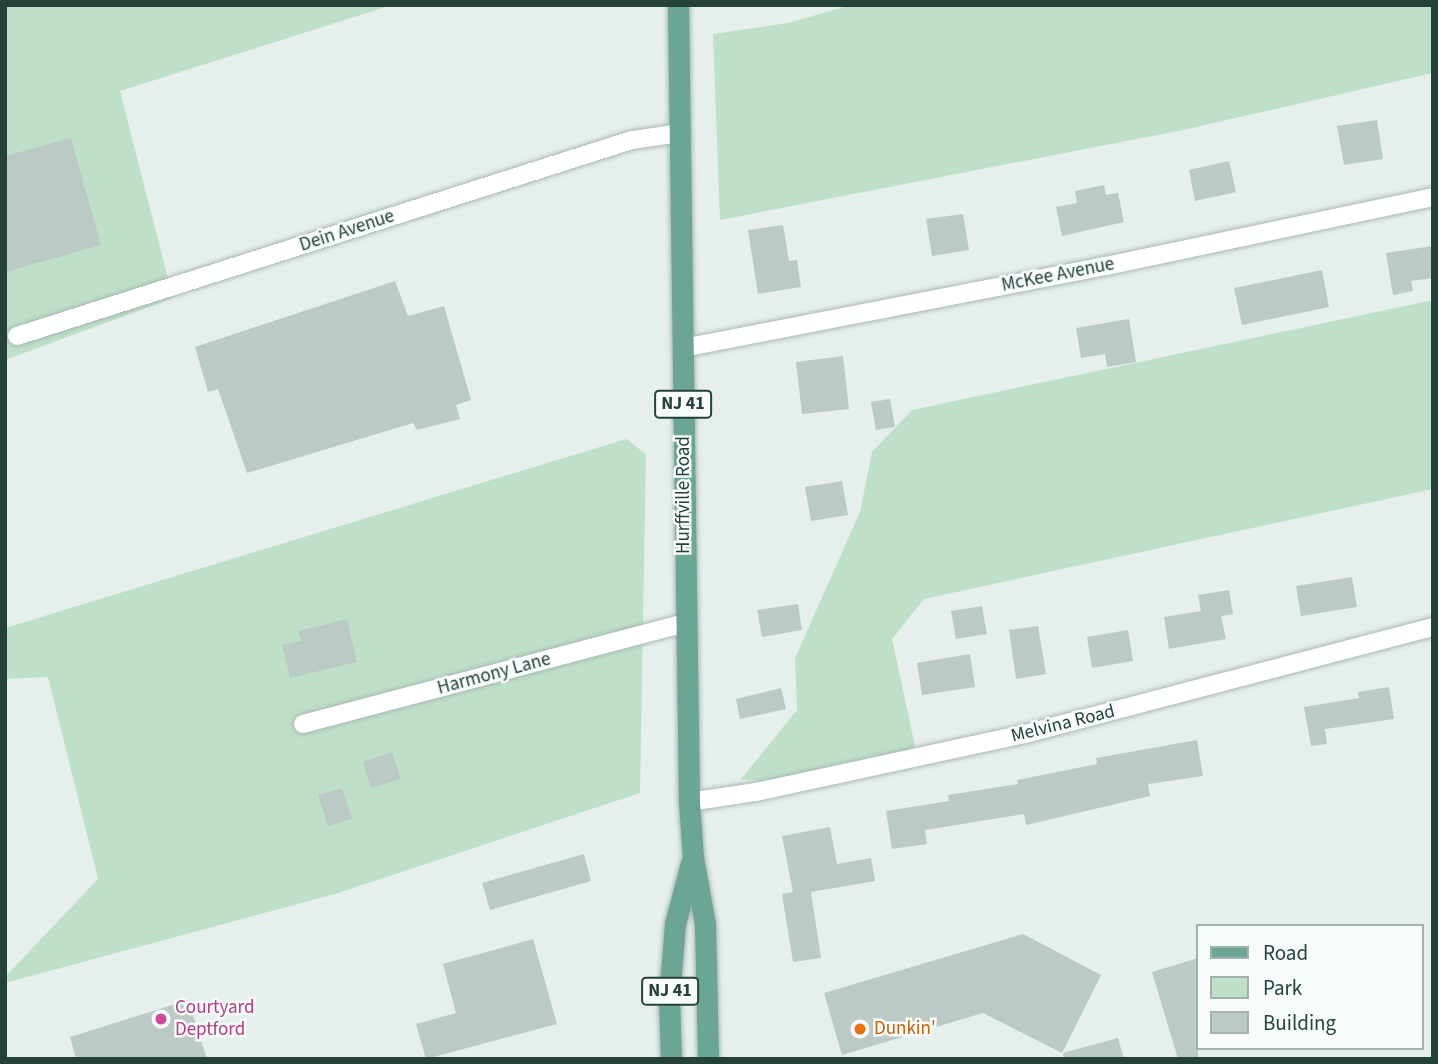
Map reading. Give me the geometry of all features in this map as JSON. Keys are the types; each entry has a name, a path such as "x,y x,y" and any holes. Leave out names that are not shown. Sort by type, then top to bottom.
{"main road":[{"name":"Hurffville Road","path":"678,5 689,802 693,858 705,924 708,1059"},
{"name":"Hurffville Road","path":"671,1059 669,998 676,923 693,858"}],"street":[{"name":"Dein Avenue","path":"17,336 632,140 680,133"},
{"name":"McKee Avenue","path":"683,348 1106,266 1433,197"},
{"name":"Harmony Lane","path":"303,724 685,623"},
{"name":"Melvina Road","path":"689,802 756,792 1025,734 1433,627"}],"green space":[{"path":"5,5 392,5 120,91 173,298 5,360"},
{"path":"851,5 1433,5 1433,73 1183,130 720,220 713,34 788,23"},
{"path":"1433,300 1433,489 924,599 892,639 918,760 797,785 741,779 797,710 795,658 860,512 872,452 912,410"},
{"path":"626,439 646,454 640,793 335,894 5,983 5,977 98,879 48,677 5,679 5,628"}],"building":[{"path":"1377,120 1383,159 1344,165 1337,126"},
{"path":"71,138 101,245 5,272 5,156"},
{"path":"1229,161 1236,192 1195,201 1189,170"},
{"path":"1104,185 1106,195 1118,193 1124,222 1062,236 1056,207 1077,203 1075,191"},
{"path":"963,214 969,250 932,256 926,219"},
{"path":"783,225 789,261 797,260 801,287 758,294 748,230"},
{"path":"1433,246 1433,278 1411,281 1413,291 1393,295 1386,253"},
{"path":"1322,270 1329,307 1242,325 1234,288"},
{"path":"395,281 408,316 444,306 471,400 456,405 460,419 417,430 413,423 247,473 218,389 208,392 195,347"},
{"path":"1129,319 1136,362 1107,367 1105,354 1081,358 1076,328"},
{"path":"843,356 849,409 802,414 796,362"},
{"path":"890,399 895,427 876,430 871,402"},
{"path":"842,481 848,515 811,521 805,487"},
{"path":"1352,577 1357,607 1301,616 1296,586"},
{"path":"1229,590 1233,614 1221,616 1226,639 1169,649 1164,617 1201,611 1198,595"},
{"path":"798,604 802,630 762,637 757,610"},
{"path":"982,606 987,634 956,639 951,611"},
{"path":"347,619 357,662 290,678 282,645 301,641 298,631"},
{"path":"1038,626 1046,674 1016,679 1009,630"},
{"path":"1128,630 1133,661 1092,668 1087,637"},
{"path":"970,654 975,687 922,695 917,663"},
{"path":"1389,687 1394,719 1325,729 1327,744 1311,746 1304,707 1359,698 1358,692"},
{"path":"781,688 786,709 740,719 736,699"},
{"path":"1197,740 1203,776 1148,784 1150,796 1026,825 1024,814 925,830 927,844 892,849 886,811 949,801 948,795 1018,784 1017,780 1097,764 1096,758"},
{"path":"392,752 401,779 371,788 363,762"},
{"path":"342,788 352,819 328,826 318,795"},
{"path":"830,827 837,864 871,858 875,881 811,892 821,958 793,962 782,894 793,892 782,836"},
{"path":"584,854 591,881 490,910 482,883"},
{"path":"1023,934 1101,975 1062,1053 983,1013 842,1055 824,993"},
{"path":"533,939 557,1024 426,1059 416,1024 456,1013 443,964"},
{"path":"1196,959 1198,1059 1178,1059 1152,972"},
{"name":"Courtyard Deptford","path":"188,1000 207,1059 76,1059 70,1037"},
{"path":"1118,1038 1124,1059 1064,1059 1063,1053"}],"place":[{"name":"Courtyard Deptford","path":"161,1019"},
{"name":"Dunkin'","path":"860,1029"}]}
